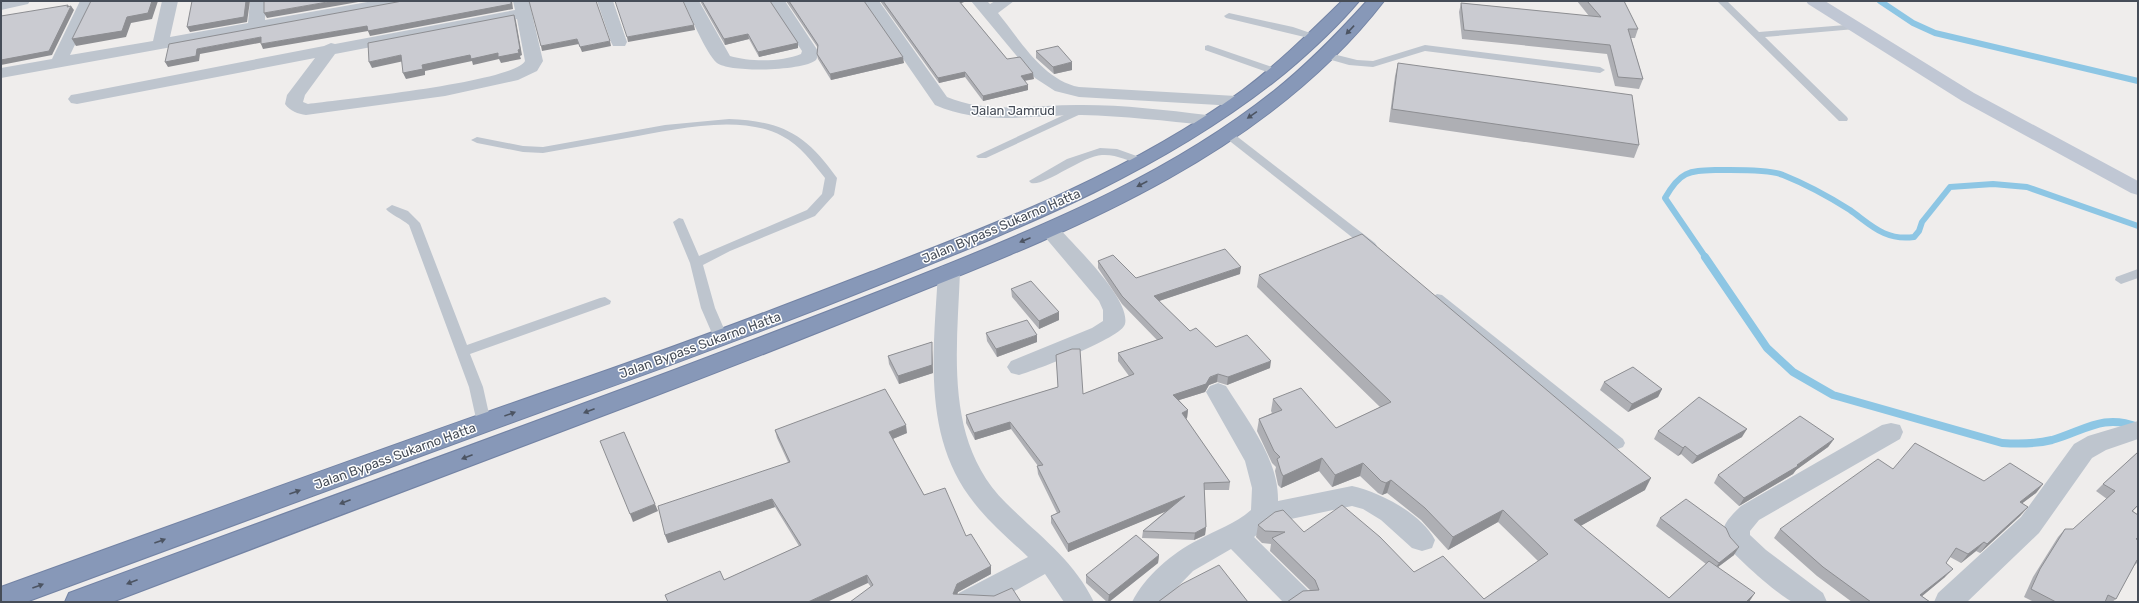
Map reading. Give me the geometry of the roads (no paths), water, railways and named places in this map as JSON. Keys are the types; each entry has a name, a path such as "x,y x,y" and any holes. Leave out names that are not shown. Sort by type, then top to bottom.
{"highway":[{"name":"Jalan Bypass Sukarno Hatta","path":"79,602 733,357 949,272 1049,230 1158,176 1226,133 1282,92 1321,46 1351,1"},
{"name":"Jalan Bypass Sukarno Hatta","path":"1,599 721,338 1015,222 1068,199 1142,161 1236,102 1277,72 1321,46 1376,1"},
{"path":"274,500 251,513 244,525 250,531 257,532 276,528"},
{"path":"182,533 202,530 210,532 213,536 211,543 204,550 184,562"}],"main road":[{"path":"1814,1 1968,97 2138,189"}],"street":[{"path":"3,7 22,1"},
{"path":"58,63 88,1"},
{"path":"160,44 170,1"},
{"path":"256,26 258,1"},
{"path":"1,73 256,26 351,5 399,1"},
{"path":"606,1 619,42"},
{"path":"691,1 718,53 723,59 735,63 790,63 802,61 809,57 810,51 777,1"},
{"name":"Jalan Jamrud","path":"871,1 941,101 952,107 970,110 996,111 1081,110 1142,112 1207,120"},
{"path":"1006,1 984,7 1036,70 1046,80 1063,89 1078,92 1236,102"},
{"path":"77,99 331,48 521,7 534,61 531,67 518,75 445,91 306,110 294,104 296,96 331,48"},
{"path":"1019,367 1100,334 1114,324 1114,310 1108,298 1049,230"},
{"path":"949,272 946,392 951,431 970,478 1004,519 1049,559 1080,602"},
{"path":"1218,392 1257,460 1265,488 1264,514"},
{"path":"1813,602 1756,558 1736,539 1737,527 1750,513 1891,432"},
{"path":"1948,602 2030,525 2083,451 2097,444 2134,432"},
{"path":"1146,602 1166,578 1198,553 1236,536 1252,526 1264,514 1352,496 1366,498 1387,510 1422,540"},
{"path":"1236,536 1302,602"},
{"path":"969,602 1049,559"}],"lane":[{"path":"1722,1 1843,119"},
{"path":"1229,16 1290,29 1350,63 1373,64 1388,60 1412,49 1424,48 1600,70"},
{"path":"1756,34 1855,26"},
{"path":"1208,48 1277,72"},
{"path":"982,156 1081,110"},
{"path":"477,140 523,149 543,150 682,124 724,122 754,125 786,133 806,150 831,178 828,195 811,213 726,248 696,263"},
{"path":"1226,133 1384,255"},
{"path":"1035,181 1090,154 1101,151 1110,150 1142,161"},
{"path":"392,209 404,214 414,223 476,387 484,423"},
{"path":"679,222 696,263 708,308 721,338"},
{"path":"2121,280 2138,273"},
{"path":"1427,290 1618,443"},
{"path":"462,352 606,301"}],"waterway":[{"path":"1880,1 1913,23 1935,33 2138,81"},
{"path":"1706,258 1665,198 1681,177 1700,171 1752,170 1783,175 1826,196 1850,210 1879,231 1895,237 1914,237 1919,231 1922,222 1950,187 1993,184 2027,187 2138,226"},
{"path":"1705,257 1767,348 1793,372 1833,395 2002,443 2014,444 2052,440 2094,425 2104,423 2126,423 2138,427"}]}
